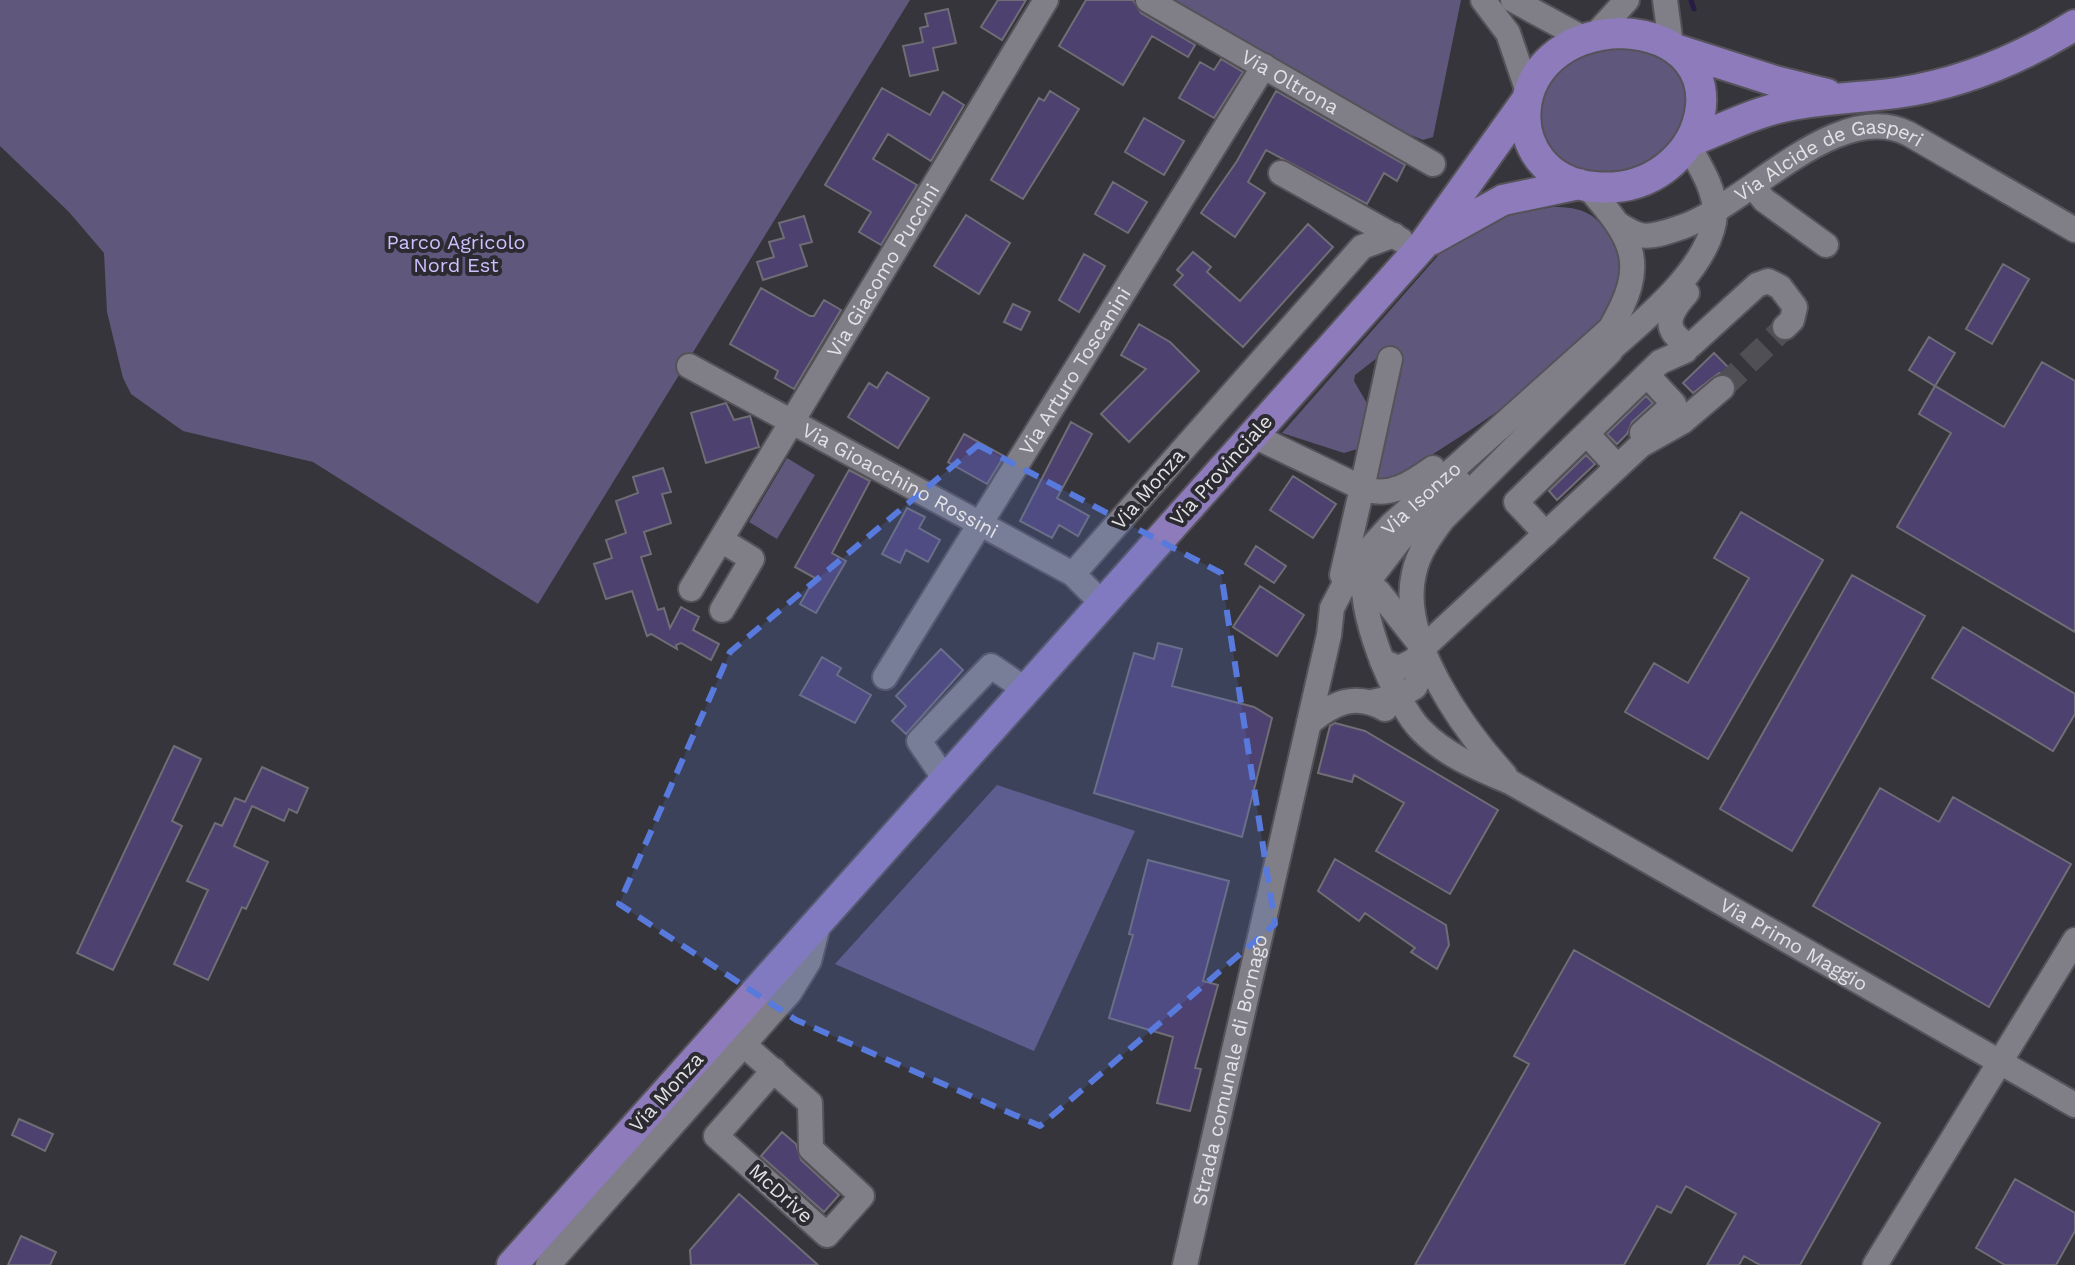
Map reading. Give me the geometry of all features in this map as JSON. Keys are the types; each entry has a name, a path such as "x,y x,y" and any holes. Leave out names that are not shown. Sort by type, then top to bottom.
{"main road":[{"path":"1688,144 1783,106 1837,96 1896,93 1959,78 2020,56 2075,25"},
{"path":"1675,48 1695,71 1702,97 1698,124 1688,144 1671,165 1645,181 1620,188 1583,185 1562,177 1537,152 1526,127 1527,96 1548,60 1589,36 1645,35 1775,81 1837,96"},
{"name":"Via Provinciale","path":"1025,689 1252,435 1411,244 1527,96"},
{"name":"Via Provinciale","path":"1411,244 1503,200 1583,185"},
{"name":"Via Monza","path":"512,1265 1025,689"}],"street":[{"name":"Via Giacomo Puccini","path":"691,589 1046,0"},
{"name":"Via Oltrona","path":"1148,0 1433,164"},
{"path":"1483,0 1508,33 1527,96"},
{"path":"1513,0 1589,36 1627,0"},
{"path":"1665,0 1675,48"},
{"name":"Via Arturo Toscanini","path":"885,677 1264,66"},
{"name":"Via Alcide de Gasperi","path":"1618,224 1638,235 1672,230 1715,213 1835,134 1882,125 1909,134 2075,230"},
{"path":"1688,144 1706,178 1715,213 1695,284 1670,313 1669,322 1690,346 1757,285 1768,281 1780,287 1795,307 1792,320 1785,327"},
{"path":"1281,173 1411,244"},
{"name":"Via Isonzo","path":"1274,875 1336,600 1354,566 1427,489 1543,391 1610,329 1629,296 1633,259 1618,224 1583,185"},
{"path":"1754,187 1764,200 1826,245"},
{"path":"1329,635 1400,540 1450,490 1632,330 1689,271 1708,243"},
{"name":"Via Monza","path":"1073,574 1362,247 1411,244"},
{"name":"Via Primo Maggio","path":"1512,783 1458,718 1423,648 1412,610 1413,573 1428,539 1468,492 1632,330"},
{"path":"1685,343 1685,351 1660,362 1516,502 1575,498 1641,445 1682,422 1722,388"},
{"path":"1336,600 1390,359"},
{"name":"Via Gioacchino Rossini","path":"689,366 1073,574 1102,603"},
{"path":"1252,435 1362,488 1389,492 1411,484 1543,391"},
{"path":"1627,394 1649,426"},
{"path":"1382,661 1392,667 1407,666 1674,404 1627,394"},
{"path":"1560,460 1575,498"},
{"path":"1560,460 1575,498"},
{"path":"1366,585 1366,568 1427,489"},
{"path":"721,540 752,559 722,610"},
{"path":"1336,600 1358,585 1366,585"},
{"name":"Via Primo Maggio","path":"1366,585 1385,598 1423,648"},
{"name":"Via Primo Maggio","path":"1366,585 1368,624 1382,661 1419,729"},
{"path":"1309,723 1342,701 1372,702 1399,696 1415,687 1423,670 1423,648"},
{"path":"945,779 919,741 991,666 1025,689"},
{"name":"Via Primo Maggio","path":"1372,702 1419,729 1465,762 1512,783 2075,1105"},
{"name":"Strada comunale di Bornago","path":"1185,1265 1274,875"},
{"name":"Via Monza","path":"548,1265 744,1045 801,976 820,919"},
{"path":"1875,1265 2075,940"},
{"path":"744,1045 774,1070"},
{"name":"McDrive","path":"774,1070 810,1103 811,1149 862,1196 827,1235 716,1136 774,1070"}],"highlighted area":[{"path":"978,445 1221,573 1275,924 1040,1126 796,1020 619,904 730,652"}],"green space":[{"name":"Parco Agricolo Nord Est","path":"0,0 910,0 538,604 313,462 183,431 131,394 123,378 107,312 104,253 69,212 0,146"},
{"path":"1157,0 1461,0 1433,137 1423,140 1391,127"},
{"path":"1620,45 1671,59 1691,98 1675,144 1634,174 1575,171 1545,146 1537,103 1561,62"},
{"path":"1553,207 1580,210 1601,223 1616,248 1619,268 1615,298 1607,316 1568,357 1506,406 1387,481 1374,480 1401,374 1400,358 1386,351 1355,375 1354,381 1368,405 1357,449 1344,453 1282,433 1443,250 1510,215"},
{"path":"787,458 815,475 777,539 749,522"},
{"path":"997,785 1135,831 1034,1051 835,964"}],"building":[{"path":"998,0 1026,0 1002,40 981,27"},
{"path":"1086,0 1133,0 1141,13 1195,45 1188,57 1152,36 1123,85 1059,46"},
{"path":"948,9 956,43 933,48 938,70 910,76 903,46 923,42 920,28 928,26 925,14"},
{"path":"1221,59 1243,72 1214,118 1179,98 1200,62 1214,70"},
{"path":"882,88 930,115 943,92 964,105 931,161 888,134 873,159 917,185 881,245 859,232 871,212 825,185"},
{"path":"1050,91 1079,109 1023,199 991,180 1039,98 1044,101"},
{"path":"1276,91 1405,165 1397,181 1384,173 1367,204 1266,150 1248,182 1265,193 1235,237 1201,213 1237,161"},
{"path":"1144,118 1184,141 1164,175 1125,152"},
{"path":"1113,182 1147,202 1128,233 1095,214"},
{"path":"966,215 1010,243 979,294 934,266"},
{"path":"804,216 812,242 800,245 807,266 763,280 757,262 774,257 769,242 784,238 779,223"},
{"path":"1308,224 1333,247 1243,347 1174,285 1183,275 1177,270 1193,252 1211,267 1207,272 1240,301"},
{"path":"1084,254 1105,266 1079,312 1059,300"},
{"path":"2003,264 2029,279 1992,344 1966,329"},
{"path":"761,288 810,316 814,316 824,300 841,310 794,389 775,378 778,371 730,344"},
{"path":"1013,304 1030,312 1021,330 1004,322"},
{"path":"1139,324 1170,342 1199,371 1129,442 1101,414 1146,369 1121,355"},
{"path":"1929,337 1955,353 1935,386 1909,370"},
{"path":"1714,353 1739,378 1736,382 1728,374 1719,373 1693,393 1683,383"},
{"path":"2042,362 2075,381 2075,632 1897,527 1951,433 1919,414 1935,386 2004,427"},
{"path":"887,372 929,398 898,448 848,417 869,383 877,388"},
{"path":"1646,396 1653,403 1632,422 1627,434 1617,444 1607,434"},
{"path":"726,403 734,420 750,416 759,447 706,463 691,413"},
{"path":"1071,422 1092,434 1057,498 1089,516 1078,536 1059,525 1052,538 1020,521"},
{"path":"964,434 1004,456 987,484 948,462"},
{"path":"1586,455 1595,464 1557,500 1549,491"},
{"path":"663,468 671,492 662,494 671,523 644,532 651,554 641,557 658,610 664,608 670,628 681,607 699,617 693,630 719,644 711,660 681,643 676,645 677,649 651,634 647,636 632,591 606,599 594,564 612,558 606,540 626,533 616,501 638,493 633,477"},
{"path":"849,470 870,481 832,553 846,561 816,613 800,604 815,578 795,567"},
{"path":"1293,476 1336,504 1313,538 1270,510"},
{"path":"907,508 925,517 919,528 940,540 928,562 906,550 900,563 882,554"},
{"path":"1741,512 1823,560 1708,759 1625,712 1654,663 1688,683 1749,578 1714,558"},
{"path":"1256,546 1286,566 1274,583 1245,564"},
{"path":"1852,575 1925,616 1792,851 1720,809"},
{"path":"1260,586 1304,615 1277,656 1233,627"},
{"path":"1963,627 2075,694 2075,714 2053,751 1932,678"},
{"path":"1158,643 1182,649 1172,686 1254,707 1272,718 1242,837 1094,793 1134,653 1154,659"},
{"path":"941,649 963,670 906,734 892,721 906,706 896,696"},
{"path":"822,657 841,668 837,675 871,695 855,723 800,695"},
{"path":"1335,723 1365,731 1498,810 1450,894 1376,851 1404,803 1354,775 1352,782 1318,773 1330,726"},
{"path":"174,746 201,759 172,821 182,826 113,970 77,953"},
{"path":"262,767 308,788 297,813 289,809 284,821 252,806 234,846 268,862 246,909 242,907 208,980 174,964 208,890 187,881 215,823 222,826 235,798 245,802"},
{"path":"1880,788 1939,822 1953,797 2071,864 1989,1007 1813,906"},
{"path":"1335,859 1446,925 1449,945 1437,969 1411,952 1415,948 1365,913 1359,921 1318,891"},
{"path":"1148,860 1229,881 1203,981 1218,985 1195,1068 1201,1069 1190,1111 1157,1103 1173,1037 1109,1018 1133,935 1129,934"},
{"path":"1574,950 1880,1123 1800,1265 1760,1265 1744,1256 1739,1265 1707,1265 1736,1214 1686,1186 1671,1213 1657,1206 1624,1265 1415,1265 1529,1064 1514,1056"},
{"path":"19,1119 53,1134 45,1151 12,1135"},
{"path":"782,1132 796,1144 801,1160 839,1195 824,1212 761,1156"},
{"path":"2015,1179 2075,1213 2075,1231 2056,1265 2005,1265 1976,1248"},
{"path":"739,1194 818,1265 691,1265 690,1250"},
{"path":"21,1236 56,1252 50,1265 8,1265"}],"waterway":[{"path":"1691,0 1694,9"}],"tunnel":[{"path":"1722,388 1785,327"}]}
